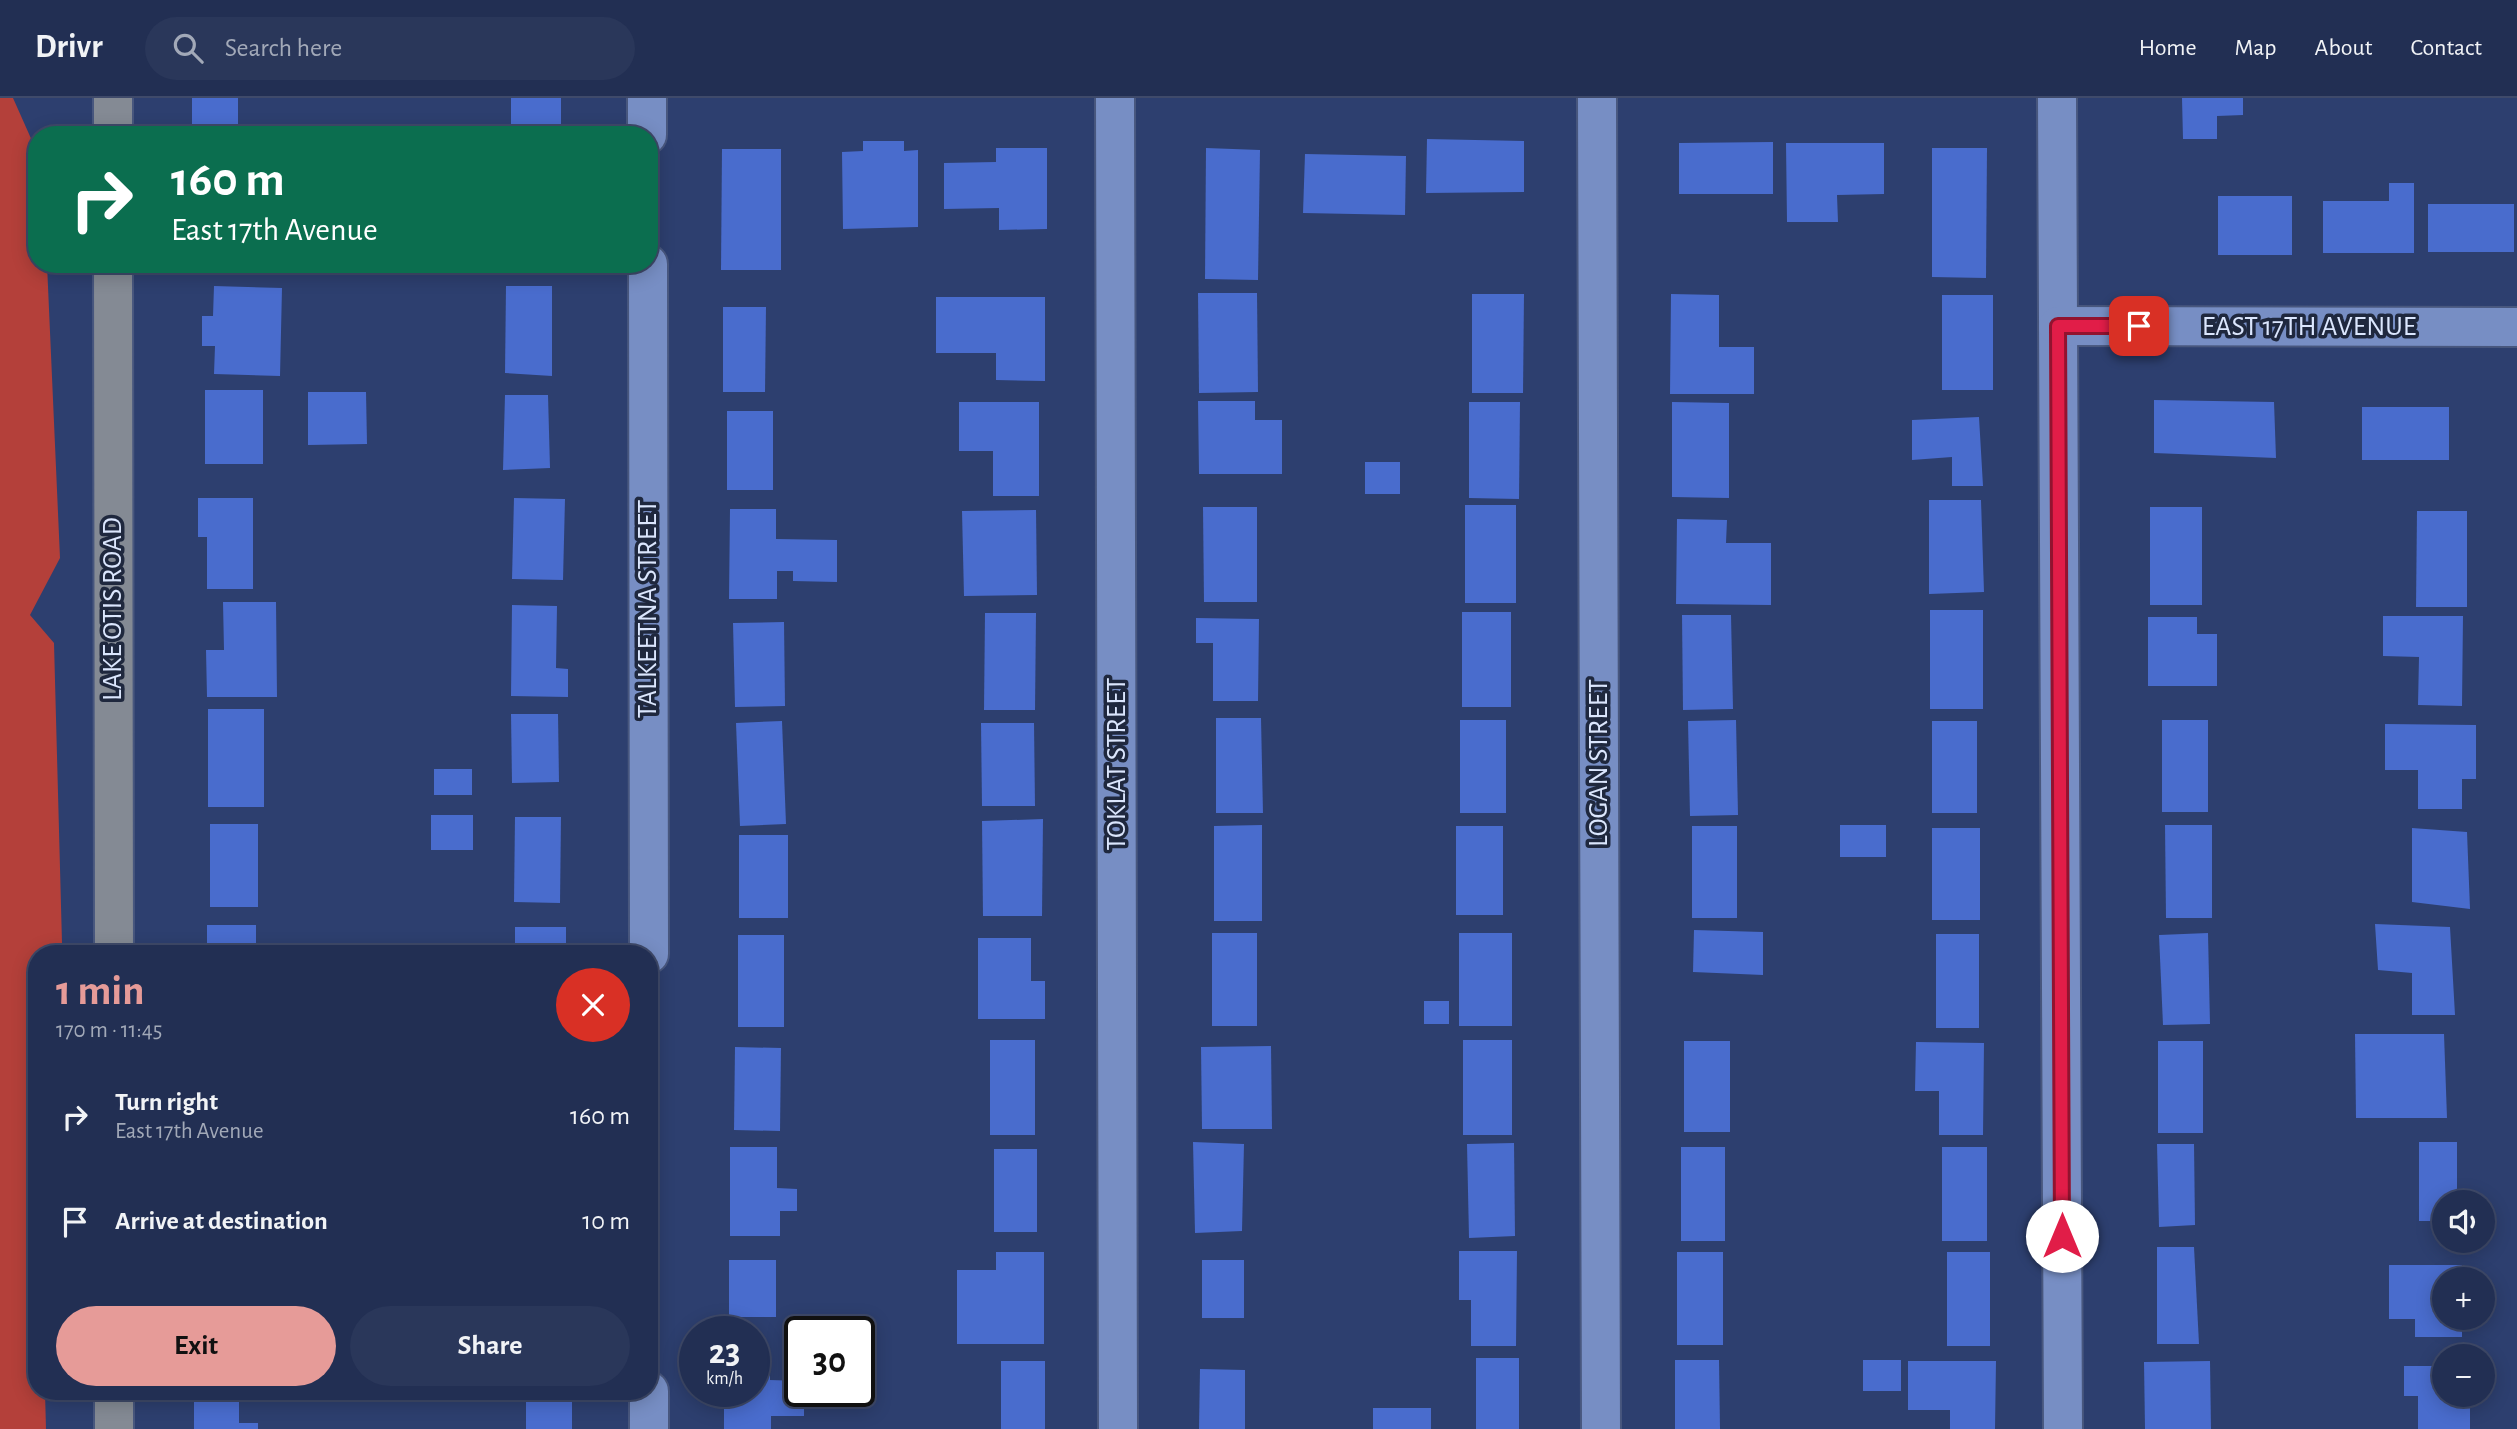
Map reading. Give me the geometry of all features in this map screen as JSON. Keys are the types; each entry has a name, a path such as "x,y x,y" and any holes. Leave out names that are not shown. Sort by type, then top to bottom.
{"main road":[{"path":"113,98 113,126"},
{"name":"LAKE OTIS ROAD","path":"113,273 114,945"},
{"path":"114,1400 114,1429"}],"street":[{"path":"647,98 647,126"},
{"name":"TOKLAT STREET","path":"1115,98 1118,1429"},
{"name":"LOGAN STREET","path":"1597,98 1601,1429"},
{"path":"2057,98 2063,1429"},
{"name":"TALKEETNA STREET","path":"648,273 649,945"},
{"name":"EAST 17TH AVENUE","path":"2058,326 2517,327"},
{"path":"649,1400 649,1429"}],"shaded area":[{"path":"0,98 13,98 28,132 28,273 47,273 60,558 30,615 54,643 62,945 28,945 28,1400 45,1400 46,1429 0,1429"}],"building":[{"path":"192,98 238,98 238,126 192,126"},
{"path":"511,98 561,98 561,126 511,126"},
{"path":"2182,98 2243,98 2243,115 2217,116 2217,139 2183,139"},
{"path":"1427,139 1524,141 1524,192 1426,193"},
{"path":"863,141 904,141 904,151 918,150 918,227 843,229 842,152 863,151"},
{"path":"1773,142 1773,194 1679,194 1679,143"},
{"path":"1786,143 1884,143 1884,194 1837,195 1838,222 1787,222"},
{"path":"996,148 1047,148 1047,229 999,230 999,208 944,209 944,163 996,162"},
{"path":"1206,148 1260,150 1258,280 1205,279"},
{"path":"1932,148 1987,148 1986,278 1932,277"},
{"path":"722,149 781,149 781,270 721,270"},
{"path":"1305,154 1406,156 1405,215 1303,213"},
{"path":"2389,183 2414,183 2414,253 2323,253 2323,201 2389,201"},
{"path":"2218,196 2292,196 2292,255 2218,255"},
{"path":"2428,204 2514,204 2514,252 2428,252"},
{"path":"214,286 282,288 280,376 214,374 215,346 202,346 202,316 213,316"},
{"path":"506,286 552,286 552,376 505,373"},
{"path":"1198,293 1257,293 1258,392 1199,393"},
{"path":"1472,294 1524,294 1523,393 1472,393"},
{"path":"1671,294 1719,295 1719,347 1754,347 1754,394 1670,394"},
{"path":"1942,295 1993,295 1993,390 1942,390"},
{"path":"936,297 1045,297 1045,381 996,380 996,353 936,353"},
{"path":"723,307 766,307 765,392 723,392"},
{"path":"205,390 263,390 263,464 205,464"},
{"path":"308,392 366,392 367,444 308,445"},
{"path":"505,395 548,395 550,468 503,470"},
{"path":"2154,400 2274,402 2276,458 2154,453"},
{"path":"1198,401 1255,401 1255,420 1282,420 1282,474 1199,474"},
{"path":"959,402 1039,402 1039,496 993,496 993,451 959,451"},
{"path":"1469,402 1520,402 1519,499 1469,498"},
{"path":"1672,402 1729,403 1729,498 1672,497"},
{"path":"2362,407 2449,407 2449,460 2362,460"},
{"path":"727,411 773,411 773,490 727,490"},
{"path":"1979,417 1983,486 1952,486 1952,457 1912,460 1912,420"},
{"path":"1365,462 1400,462 1400,494 1365,494"},
{"path":"198,498 253,498 253,589 207,589 207,537 198,537"},
{"path":"514,498 565,499 563,580 512,579"},
{"path":"1929,500 1981,500 1984,592 1929,594"},
{"path":"1465,505 1516,505 1516,603 1465,603"},
{"path":"1203,507 1257,507 1257,602 1204,602"},
{"path":"2150,507 2202,507 2202,605 2150,605"},
{"path":"730,509 776,509 776,539 837,540 837,582 793,581 793,571 777,571 777,599 729,599"},
{"path":"1036,510 1037,595 964,596 962,511"},
{"path":"2417,511 2467,511 2467,607 2416,607"},
{"path":"1677,519 1727,520 1726,543 1771,543 1771,605 1676,604"},
{"path":"223,602 276,602 277,697 207,697 206,650 224,650"},
{"path":"512,605 557,606 556,668 568,669 568,697 511,696"},
{"path":"1930,610 1983,610 1983,709 1930,709"},
{"path":"1462,612 1511,612 1511,707 1462,707"},
{"path":"985,613 1036,613 1035,710 984,710"},
{"path":"1682,615 1731,615 1733,709 1683,710"},
{"path":"2383,616 2463,616 2462,706 2418,705 2419,657 2383,656"},
{"path":"2148,617 2197,617 2197,634 2217,634 2217,686 2148,686"},
{"path":"1196,618 1259,619 1258,701 1213,701 1213,643 1196,643"},
{"path":"784,622 785,706 735,707 733,623"},
{"path":"208,709 264,709 264,807 208,807"},
{"path":"511,714 558,714 559,782 512,783"},
{"path":"1216,718 1261,718 1263,813 1216,813"},
{"path":"1460,720 1506,720 1506,813 1460,813"},
{"path":"1736,720 1738,815 1690,816 1688,721"},
{"path":"2162,720 2208,720 2208,812 2162,812"},
{"path":"782,721 786,824 740,826 736,723"},
{"path":"1932,721 1977,721 1977,813 1932,813"},
{"path":"981,723 1034,723 1035,806 982,806"},
{"path":"2385,724 2476,725 2476,779 2462,779 2462,809 2418,809 2418,770 2385,770"},
{"path":"434,769 472,769 472,795 434,795"},
{"path":"431,815 473,815 473,850 431,850"},
{"path":"515,817 561,817 560,903 514,902"},
{"path":"1043,819 1042,916 983,916 982,821"},
{"path":"210,824 258,824 258,907 210,907"},
{"path":"1262,825 1262,921 1214,921 1214,826"},
{"path":"1840,825 1886,825 1886,857 1840,857"},
{"path":"2165,825 2212,825 2212,918 2166,918"},
{"path":"1456,826 1503,826 1503,915 1456,915"},
{"path":"1692,826 1737,826 1737,918 1692,918"},
{"path":"1932,828 1980,828 1980,920 1932,920"},
{"path":"2412,828 2467,832 2470,909 2412,902"},
{"path":"739,835 788,835 788,918 739,918"},
{"path":"2375,924 2450,927 2455,1015 2412,1015 2412,973 2378,970"},
{"path":"207,925 256,925 256,945 207,945"},
{"path":"515,927 566,927 566,945 515,945"},
{"path":"1694,930 1763,932 1763,975 1693,972"},
{"path":"1212,933 1257,933 1257,1026 1212,1026"},
{"path":"1459,933 1512,933 1512,1026 1459,1026"},
{"path":"2208,933 2210,1024 2163,1025 2159,935"},
{"path":"1936,934 1979,934 1979,1028 1936,1028"},
{"path":"738,935 784,935 784,1027 738,1027"},
{"path":"978,938 1031,938 1031,981 1045,981 1045,1019 978,1019"},
{"path":"1424,1001 1449,1001 1449,1024 1424,1024"},
{"path":"2355,1034 2444,1034 2447,1118 2356,1118"},
{"path":"990,1040 1035,1040 1035,1135 990,1135"},
{"path":"1463,1040 1512,1040 1512,1135 1463,1135"},
{"path":"1684,1041 1730,1041 1730,1132 1684,1132"},
{"path":"2158,1041 2203,1041 2203,1133 2158,1133"},
{"path":"1916,1042 1984,1043 1983,1135 1939,1135 1939,1091 1915,1091"},
{"path":"1271,1046 1272,1129 1202,1129 1201,1047"},
{"path":"735,1047 781,1048 780,1131 734,1130"},
{"path":"1193,1142 1244,1144 1242,1231 1195,1233"},
{"path":"2419,1142 2457,1142 2457,1190 2432,1190 2432,1221 2419,1221"},
{"path":"1514,1143 1515,1236 1469,1238 1467,1144"},
{"path":"2157,1144 2194,1144 2195,1225 2159,1227"},
{"path":"730,1147 777,1147 777,1188 797,1189 797,1211 780,1211 780,1236 730,1236"},
{"path":"1681,1147 1725,1147 1725,1241 1681,1241"},
{"path":"1942,1147 1987,1147 1987,1241 1942,1241"},
{"path":"994,1149 1037,1149 1037,1232 994,1232"},
{"path":"2157,1247 2194,1247 2199,1344 2157,1344"},
{"path":"1459,1251 1517,1251 1516,1346 1471,1346 1471,1300 1459,1300"},
{"path":"996,1252 1044,1252 1044,1344 957,1344 957,1270 996,1270"},
{"path":"1677,1252 1723,1252 1723,1345 1677,1345"},
{"path":"1947,1252 1990,1252 1990,1346 1947,1346"},
{"path":"729,1260 776,1260 776,1317 729,1316"},
{"path":"1202,1260 1244,1260 1244,1318 1202,1318"},
{"path":"2389,1265 2462,1265 2432,1267 2432,1330 2462,1330 2462,1337 2415,1337 2415,1319 2389,1319"},
{"path":"1476,1358 1519,1358 1519,1429 1476,1429"},
{"path":"1675,1360 1719,1360 1720,1429 1675,1429"},
{"path":"1863,1360 1901,1360 1901,1391 1863,1391"},
{"path":"1001,1361 1045,1361 1045,1429 1001,1429"},
{"path":"1908,1361 1996,1361 1995,1429 1950,1429 1950,1410 1908,1410"},
{"path":"2210,1361 2211,1429 2145,1429 2144,1362"},
{"path":"2404,1366 2432,1366 2432,1407 2470,1407 2470,1429 2418,1429 2418,1396 2404,1396"},
{"path":"1200,1369 1245,1370 1245,1429 1199,1429"},
{"path":"770,1380 784,1380 784,1407 804,1407 804,1416 771,1416 771,1429 724,1429 724,1407 770,1407"},
{"path":"194,1400 239,1400 239,1423 258,1423 258,1429 194,1429"},
{"path":"526,1400 572,1400 572,1429 526,1429"},
{"path":"1373,1408 1431,1408 1431,1429 1373,1429"}],"route":[{"path":"2062,1236 2058,326 2139,326"}]}
